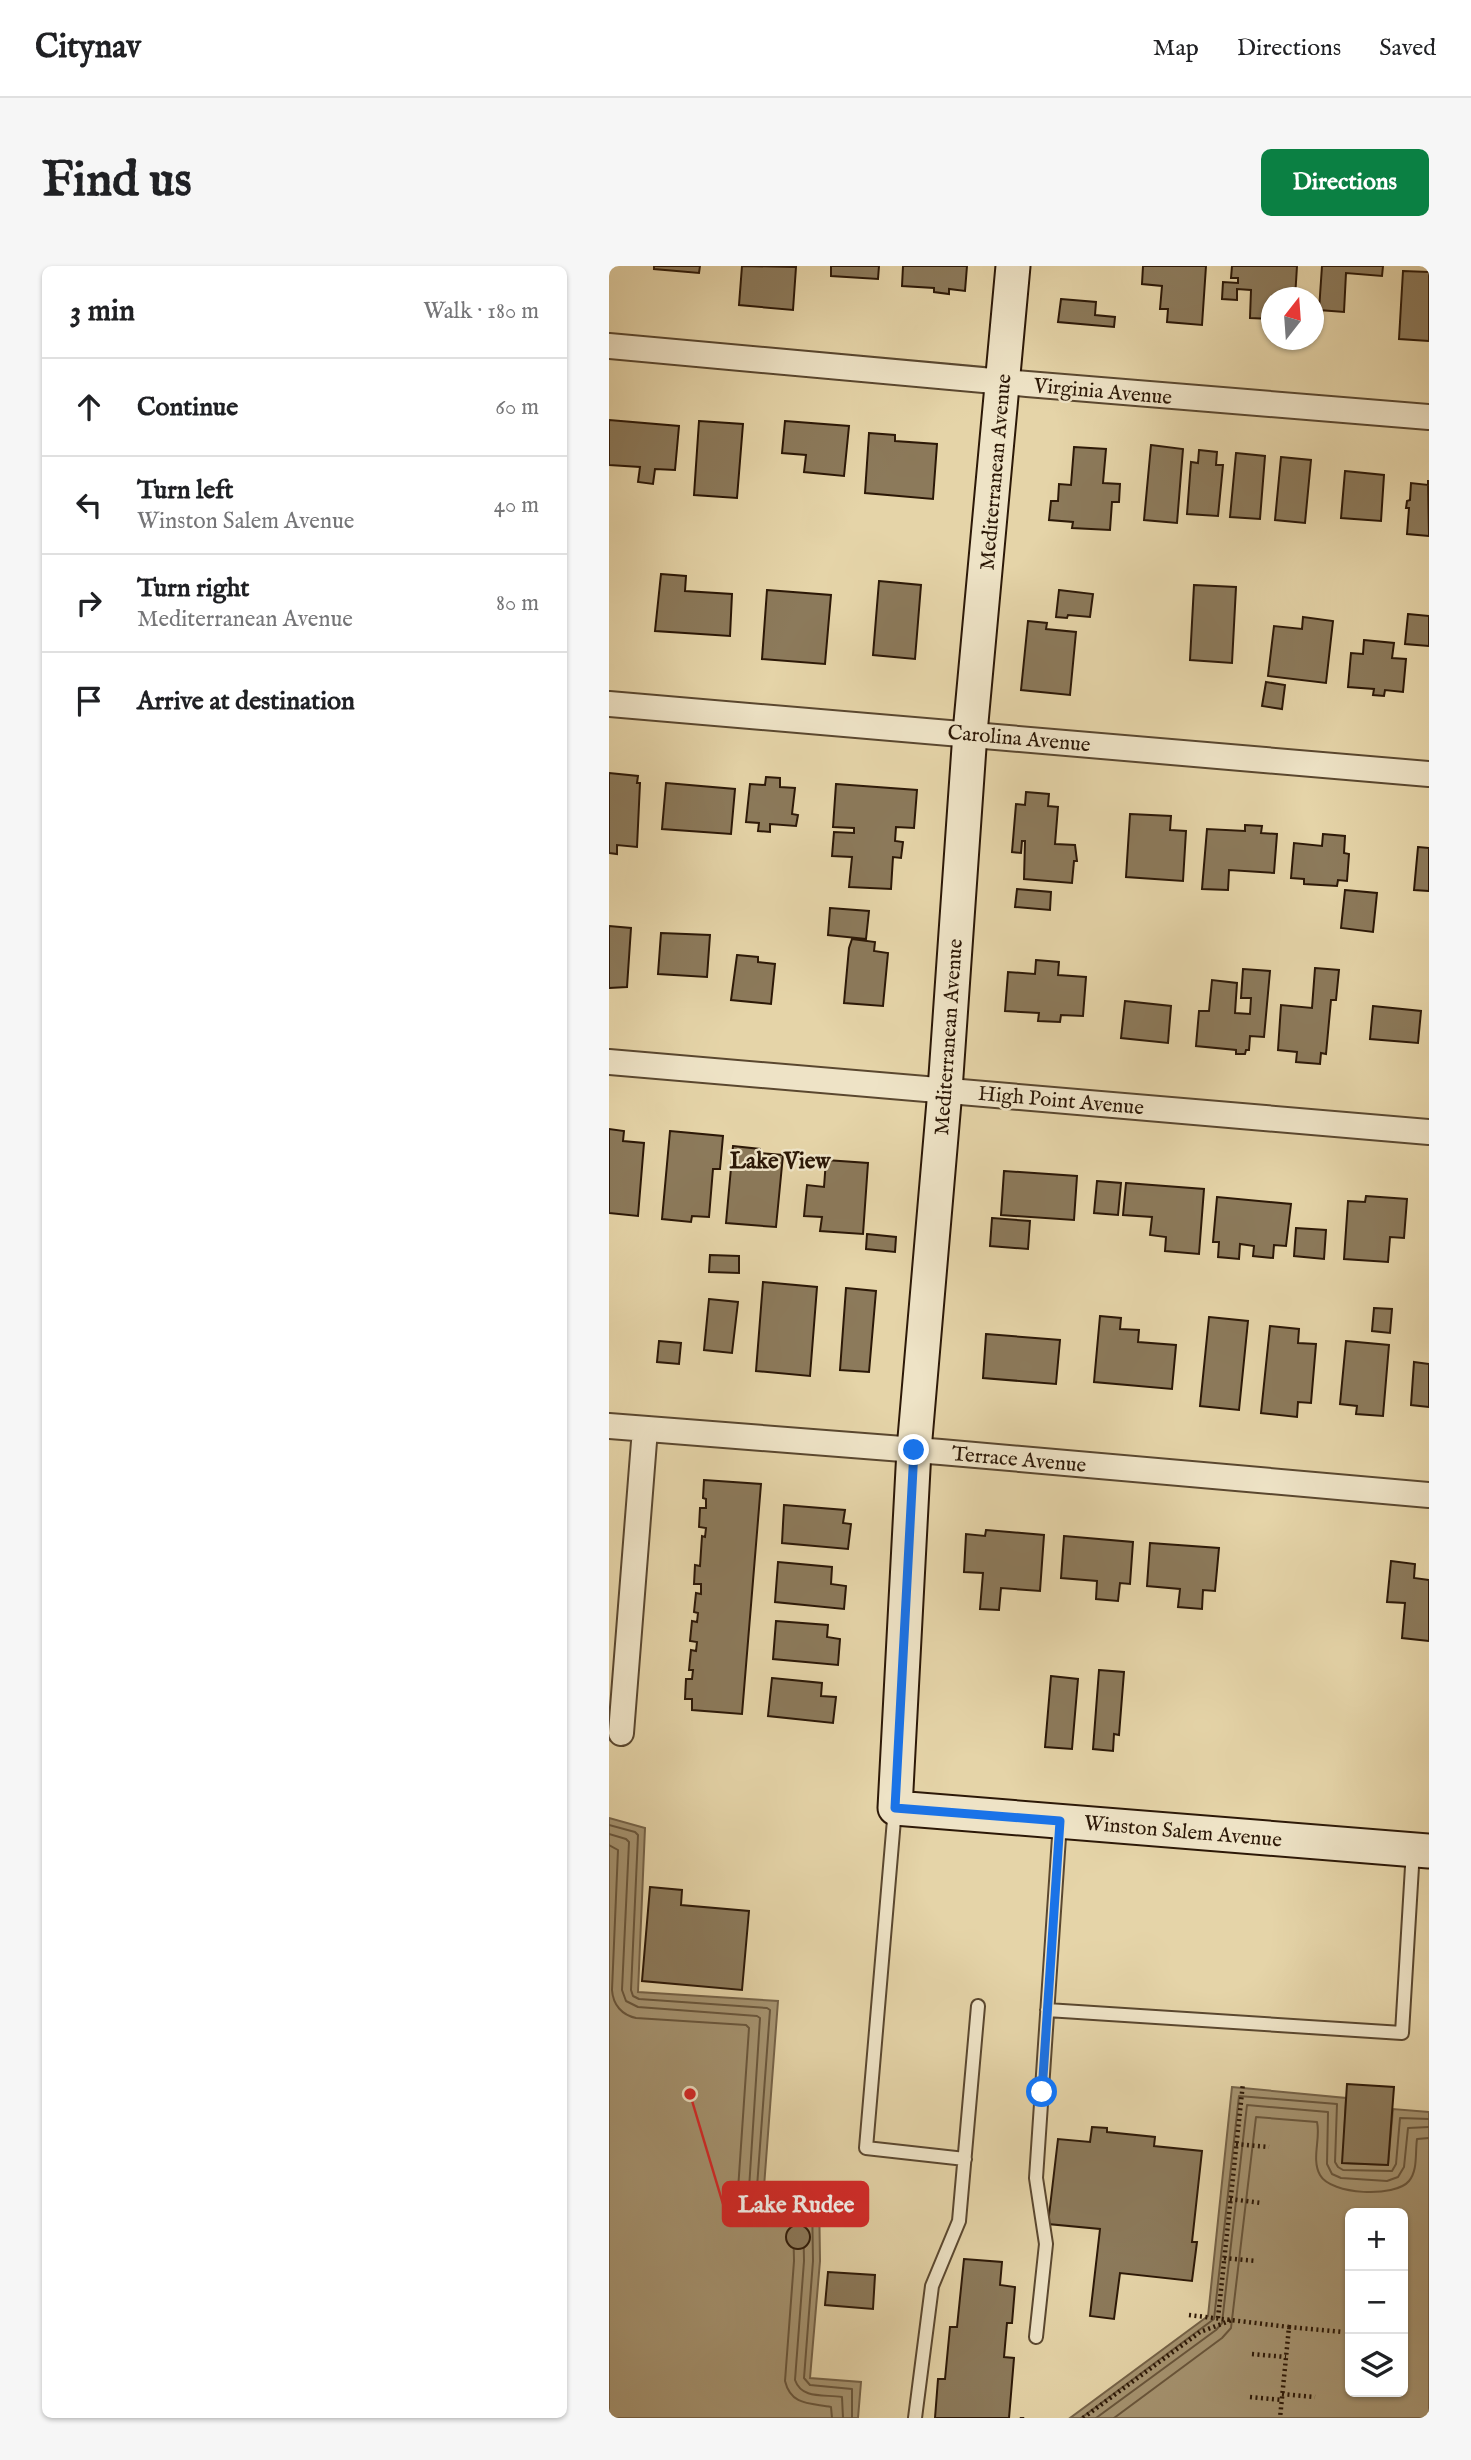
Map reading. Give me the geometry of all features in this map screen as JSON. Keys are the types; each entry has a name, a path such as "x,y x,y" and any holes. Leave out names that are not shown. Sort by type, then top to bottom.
{"street":[{"name":"Mediterranean Avenue","path":"895,1808 914,1450 945,1090 970,733 1013,266"},
{"name":"Virginia Avenue","path":"609,346 1429,417"},
{"name":"Carolina Avenue","path":"609,704 1429,774"},
{"name":"High Point Avenue","path":"609,1062 1429,1132"},
{"name":"Terrace Avenue","path":"609,1426 1429,1496"},
{"path":"621,1733 645,1429"},
{"name":"Winston Salem Avenue","path":"895,1808 1421,1850"}],"lane":[{"path":"895,1808 866,2148 965,2159"},
{"path":"1036,2337 1046,2244 1036,2178 1060,1821"},
{"path":"1047,2010 1402,2033 1421,1850"},
{"path":"915,2418 932,2286 959,2221 978,2006"}],"path":[{"path":"1218,2318 1243,2083"},
{"path":"1236,2144 1269,2147"},
{"path":"1230,2199 1262,2203"},
{"path":"1224,2258 1257,2261"},
{"path":"1189,2315 1343,2332"},
{"path":"1083,2418 1200,2332 1233,2320"},
{"path":"1280,2418 1289,2327"},
{"path":"1252,2354 1286,2357"},
{"path":"1250,2397 1315,2397"}],"water":[{"path":"609,1818 645,1828 638,1992 778,2001 764,2187 819,2192 820,2261 810,2378 861,2382 858,2418 609,2418"},
{"path":"1232,2087 1346,2098 1343,2163 1388,2165 1393,2109 1429,2112 1429,2418 1070,2418 1208,2316"}],"building":[{"path":"654,266 700,266 699,273 654,269"},
{"path":"742,266 796,267 793,310 739,305"},
{"path":"831,266 879,266 878,279 831,276"},
{"path":"903,266 967,266 965,291 949,289 949,294 934,292 934,288 902,286"},
{"path":"1143,266 1206,266 1202,325 1167,322 1168,309 1160,309 1162,286 1142,284"},
{"path":"1232,266 1297,266 1296,287 1261,287 1261,319 1250,318 1251,290 1237,289 1237,300 1222,299 1223,282 1238,283 1238,278 1231,278"},
{"path":"1322,266 1383,266 1382,276 1346,273 1344,312 1324,310 1324,287 1321,287"},
{"path":"1403,271 1429,272 1429,341 1399,339"},
{"path":"1061,299 1096,302 1095,315 1115,317 1114,327 1058,322"},
{"path":"609,420 679,426 675,470 655,469 653,484 638,482 640,467 609,465"},
{"path":"699,421 743,424 737,498 694,495"},
{"path":"785,421 849,426 844,476 804,472 806,455 782,453"},
{"path":"869,433 895,435 895,441 937,444 933,499 865,493"},
{"path":"1151,445 1183,449 1177,523 1144,520"},
{"path":"1074,447 1106,449 1103,483 1120,484 1119,502 1112,502 1110,530 1072,528 1073,522 1049,520 1051,501 1058,501 1059,484 1071,485"},
{"path":"1199,450 1217,452 1216,465 1223,465 1218,516 1187,514 1191,462 1198,463"},
{"path":"1236,453 1265,456 1260,519 1230,517"},
{"path":"1281,457 1311,460 1305,523 1275,520"},
{"path":"1345,471 1384,475 1381,521 1341,518"},
{"path":"1428,480 1429,536 1407,534 1409,508 1406,508 1407,501 1410,500 1411,483 1428,485"},
{"path":"661,574 686,576 685,591 732,594 730,636 655,631"},
{"path":"879,581 921,585 915,659 873,655"},
{"path":"1194,585 1236,587 1232,663 1190,660"},
{"path":"767,590 831,595 825,664 762,659"},
{"path":"1059,590 1093,594 1090,617 1056,617"},
{"path":"1408,614 1429,616 1429,646 1405,644"},
{"path":"1303,617 1333,621 1326,683 1268,676 1274,626 1302,629"},
{"path":"1028,621 1047,623 1046,629 1076,632 1070,695 1021,690"},
{"path":"1364,640 1394,643 1392,658 1406,659 1403,692 1385,690 1384,696 1373,695 1374,689 1348,687 1351,653 1363,654"},
{"path":"1266,682 1285,685 1282,709 1262,706"},
{"path":"609,773 638,776 637,783 640,783 637,847 617,845 617,854 609,853"},
{"path":"766,777 780,778 780,787 795,788 792,814 798,815 796,826 770,824 770,832 758,831 759,823 746,822 750,784 765,785"},
{"path":"666,783 735,789 731,834 662,829"},
{"path":"836,784 917,790 914,828 896,827 895,841 903,842 901,858 893,857 891,889 849,887 852,857 832,856 834,832 854,833 854,828 833,827"},
{"path":"1026,792 1049,794 1048,806 1058,807 1055,844 1075,845 1077,861 1074,861 1072,883 1024,879 1025,841 1022,841 1021,853 1012,852 1016,804 1025,805"},
{"path":"1130,814 1171,816 1170,830 1186,831 1183,881 1126,877"},
{"path":"1245,825 1262,826 1261,833 1277,834 1274,873 1229,870 1228,890 1202,889 1207,829 1245,831"},
{"path":"1323,834 1345,836 1344,853 1349,854 1347,881 1338,880 1337,886 1304,884 1304,879 1291,878 1294,843 1322,846"},
{"path":"1418,847 1429,848 1429,891 1414,890"},
{"path":"1017,889 1051,892 1050,910 1015,907"},
{"path":"1345,890 1377,893 1373,932 1341,928"},
{"path":"830,908 869,911 866,939 828,935"},
{"path":"609,926 631,928 627,987 609,988"},
{"path":"661,933 710,935 707,977 658,974"},
{"path":"852,939 875,942 874,951 888,953 883,1006 844,1003"},
{"path":"737,955 758,957 758,962 775,964 771,1004 731,1000"},
{"path":"1036,960 1059,962 1058,975 1086,977 1083,1016 1061,1015 1060,1022 1038,1021 1039,1013 1005,1011 1008,972 1035,974"},
{"path":"1315,968 1339,970 1336,1000 1331,1000 1326,1054 1321,1053 1320,1064 1296,1062 1297,1052 1278,1050 1281,1005 1312,1008"},
{"path":"1243,969 1270,971 1264,1037 1250,1036 1249,1050 1246,1050 1245,1054 1236,1054 1236,1050 1196,1046 1199,1011 1209,1011 1212,980 1237,983 1235,1013 1250,1014 1251,998 1241,998"},
{"path":"1125,1001 1171,1006 1168,1043 1121,1038"},
{"path":"1373,1006 1421,1011 1418,1043 1370,1039"},
{"path":"609,1129 624,1131 623,1141 644,1143 638,1216 609,1213"},
{"path":"670,1131 723,1136 720,1169 713,1169 709,1217 692,1216 691,1222 662,1219"},
{"path":"733,1146 760,1149 760,1153 783,1155 776,1227 726,1223"},
{"path":"826,1160 868,1163 863,1234 820,1231 822,1217 804,1216 807,1185 824,1187"},
{"path":"1004,1171 1077,1176 1074,1220 1001,1215"},
{"path":"1097,1181 1121,1183 1118,1215 1094,1213"},
{"path":"1126,1183 1204,1189 1199,1254 1165,1251 1166,1237 1150,1235 1152,1217 1123,1215"},
{"path":"1366,1196 1407,1199 1404,1238 1390,1237 1388,1262 1344,1259 1348,1201 1365,1202"},
{"path":"1217,1197 1291,1204 1286,1246 1274,1245 1273,1258 1253,1256 1254,1246 1240,1244 1239,1259 1218,1257 1219,1242 1213,1242"},
{"path":"992,1218 1030,1221 1028,1249 990,1246"},
{"path":"1296,1228 1326,1230 1324,1259 1294,1256"},
{"path":"867,1234 896,1237 895,1252 866,1249"},
{"path":"710,1255 739,1256 739,1273 709,1272"},
{"path":"763,1282 817,1287 810,1376 756,1371"},
{"path":"846,1288 876,1291 869,1372 840,1370"},
{"path":"709,1299 738,1302 732,1353 704,1350"},
{"path":"1374,1308 1392,1309 1390,1333 1372,1331"},
{"path":"1100,1316 1121,1318 1120,1329 1139,1330 1138,1342 1176,1345 1172,1389 1094,1382"},
{"path":"1209,1317 1248,1321 1239,1410 1200,1406"},
{"path":"1270,1326 1299,1329 1298,1343 1316,1344 1311,1403 1298,1402 1297,1417 1261,1413"},
{"path":"986,1334 1060,1340 1056,1384 983,1378"},
{"path":"659,1341 681,1343 679,1364 657,1362"},
{"path":"1346,1341 1389,1345 1383,1416 1356,1414 1357,1406 1340,1404"},
{"path":"1414,1362 1429,1364 1429,1407 1411,1405"},
{"path":"704,1480 761,1484 742,1714 692,1710 692,1699 685,1699 686,1679 692,1679 693,1670 689,1670 691,1650 696,1651 697,1642 690,1641 692,1621 697,1622 698,1613 694,1612 696,1593 701,1594 701,1584 694,1584 695,1565 700,1566 702,1536 705,1537 706,1528 699,1527 700,1508 706,1508 706,1499 703,1498"},
{"path":"784,1505 845,1510 843,1523 851,1524 848,1549 782,1543"},
{"path":"986,1530 1044,1535 1040,1591 1001,1588 999,1610 980,1609 983,1573 964,1572 966,1534 985,1536"},
{"path":"1064,1536 1133,1542 1130,1584 1120,1583 1118,1601 1096,1599 1097,1581 1061,1578"},
{"path":"1150,1543 1219,1548 1215,1591 1203,1590 1202,1609 1178,1607 1180,1589 1147,1586"},
{"path":"1391,1561 1415,1564 1414,1578 1429,1580 1429,1641 1402,1638 1405,1603 1387,1602"},
{"path":"778,1562 832,1567 831,1584 846,1586 844,1609 775,1602"},
{"path":"776,1621 828,1625 827,1637 840,1639 838,1665 773,1659"},
{"path":"1099,1670 1124,1672 1119,1735 1114,1734 1113,1751 1093,1749"},
{"path":"1051,1676 1078,1679 1072,1749 1045,1747"},
{"path":"772,1678 822,1683 821,1696 836,1697 833,1723 768,1716"},
{"path":"650,1887 682,1890 681,1905 749,1911 742,1990 642,1981"},
{"path":"1347,2084 1394,2087 1388,2165 1342,2163"},
{"path":"1092,2127 1107,2128 1107,2132 1155,2137 1154,2146 1202,2151 1192,2242 1197,2242 1192,2281 1120,2273 1114,2319 1090,2316 1100,2229 1048,2224 1058,2139 1090,2142"},
{"path":"798,2225 807,2228 810,2237 807,2246 798,2249 789,2246 786,2237 789,2228"},
{"path":"964,2259 1002,2262 1000,2285 1015,2287 1012,2323 1007,2323 1004,2357 1014,2358 1009,2418 935,2418 938,2379 945,2379 950,2327 957,2327"},
{"path":"828,2272 875,2275 873,2309 825,2305"}],"place":[{"name":"Lake Rudee","path":"690,2094"}],"district":[{"name":"Lake View","path":"780,1160"}],"route":[{"path":"914,1450 895,1808 1060,1821 1042,2092"}]}
